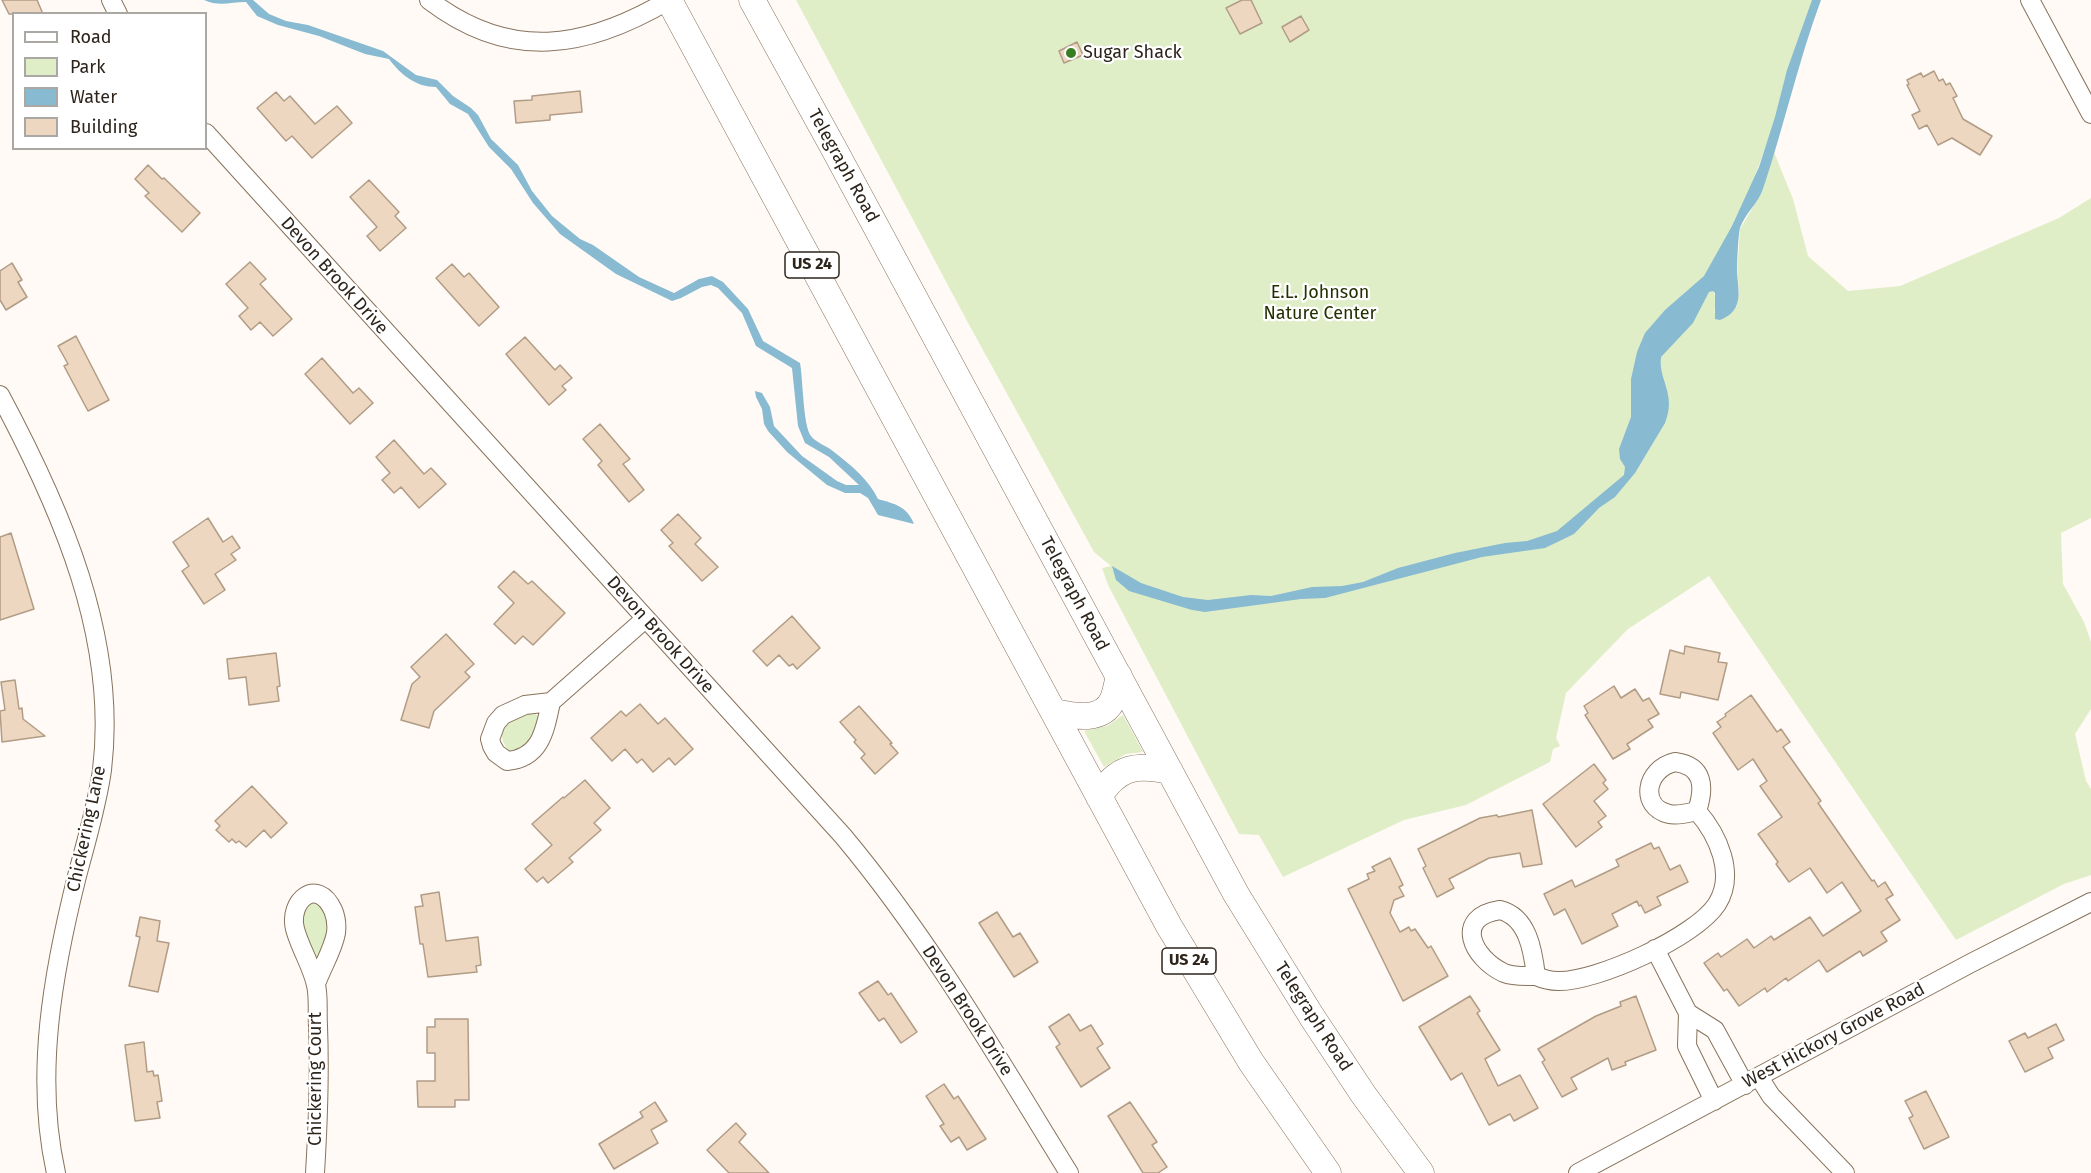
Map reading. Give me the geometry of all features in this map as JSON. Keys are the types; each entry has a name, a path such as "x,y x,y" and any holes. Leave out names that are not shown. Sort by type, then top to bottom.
{"highway":[{"name":"US 24","path":"669,0 1099,797 1209,994 1258,1071 1328,1173"},
{"name":"Telegraph Road","path":"752,0 839,157 1221,868 1272,954 1357,1084 1421,1173"},
{"path":"1054,712 1076,717 1096,714 1105,709 1113,700 1119,676"},
{"path":"1099,797 1106,785 1116,776 1128,770 1141,767 1170,771"}],"street":[{"path":"429,0 460,21 480,30 504,38 532,42 563,41 592,35 626,23 669,0"},
{"path":"2030,0 2091,114"},
{"name":"Devon Brook Drive","path":"207,134 843,836 869,868 945,974 1069,1173"},
{"name":"Chickering Lane","path":"0,395 40,473 72,554 94,630 105,724 101,772 61,943 51,1002 48,1043 48,1107 56,1173"},
{"path":"551,702 645,619"},
{"path":"1536,976 1547,981 1560,981 1586,977 1623,964 1655,949 1700,922 1710,913 1722,894 1725,884 1723,859 1717,839 1708,823 1697,811"},
{"name":"West Hickory Grove Road","path":"1578,1173 1971,963 2091,902"},
{"path":"1655,949 1688,1013 1687,1046 1714,1101"},
{"name":"Chickering Court","path":"315,1173 319,1058 316,984"},
{"path":"1688,1013 1715,1030 1752,1081 1771,1096 1845,1173"}],"green space":[{"name":"E.L. Johnson Nature Center","path":"796,0 1818,0 1793,85 1764,151 1714,291 1716,305 1714,313 1737,306 1740,229 1762,192 1774,152 1793,199 1808,256 1848,291 1900,286 2059,218 2091,198 2091,518 2061,533 2063,584 2084,622 2091,642 2091,709 2075,734 2086,781 2091,789 2091,875 2064,884 1956,940 1709,576 1628,629 1566,693 1556,738 1560,746 1553,749 1550,762 1466,805 1404,820 1283,877 1259,835 1239,834 1108,585 1102,568 1111,566 1094,552 967,321"},
{"path":"532,712 541,718 533,735 520,748 508,750 502,735 506,724"},
{"path":"1123,715 1143,752 1126,754 1104,767 1084,731 1107,726"},
{"path":"311,903 321,907 329,925 325,946 315,959 305,938 302,923 302,915"}],"water":[{"path":"204,0 253,0 269,14 383,51 416,75 437,80 478,115 491,139 518,165 532,191 552,216 580,239 593,245 639,277 674,293 699,279 712,276 723,282 748,309 763,341 800,363 805,413 811,436 865,479 878,499 904,509 914,524 878,515 868,498 860,493 845,493 827,485 787,452 768,431 755,391 762,393 770,407 774,426 802,456 837,481 846,485 859,485 829,457 805,443 798,426 792,368 756,346 742,313 718,288 711,285 702,287 672,301 616,274 560,234 533,203 511,169 489,147 468,114 450,104 436,87 422,85 410,79 389,59 365,54 319,36 278,25 257,16 246,2 220,4"},
{"path":"1812,0 1821,0 1771,165 1761,194 1740,228 1737,270 1739,295 1736,307 1733,312 1720,320 1715,319 1715,293 1709,292 1693,323 1661,357 1669,404 1665,423 1635,473 1615,497 1599,508 1574,534 1545,548 1482,557 1325,598 1205,612 1129,591 1116,580 1112,566 1141,583 1183,597 1208,600 1251,595 1271,596 1312,587 1342,586 1363,582 1398,568 1455,553 1527,541 1557,531 1624,475 1625,467 1620,459 1619,449 1631,417 1631,379 1637,352 1645,333 1665,310 1704,276 1732,226 1759,167 1787,70"}],"building":[{"path":"2,0 37,0 42,12 12,12 9,14"},
{"path":"1242,0 1251,0 1262,23 1240,34 1226,8"},
{"path":"1301,16 1309,30 1290,42 1282,27"},
{"name":"Sugar Shack","path":"1077,42 1083,55 1064,63 1059,51"},
{"path":"1934,71 1939,81 1943,79 1946,85 1950,83 1957,96 1953,98 1963,119 1992,136 1980,155 1952,138 1938,145 1927,125 1919,129 1912,115 1920,111 1907,85 1909,84 1907,80 1921,73 1923,77"},
{"path":"580,91 582,112 550,115 550,120 516,123 514,101 532,100 532,96"},
{"path":"276,92 284,101 290,96 315,124 337,106 352,123 312,158 292,136 286,141 257,108"},
{"path":"148,165 200,213 182,232 145,196 149,193 135,179"},
{"path":"369,180 399,212 395,216 406,228 380,251 367,236 377,227 350,197"},
{"path":"250,262 266,279 260,284 292,319 273,336 260,322 251,330 239,316 248,308 226,284"},
{"path":"12,263 22,280 18,282 27,297 6,310 0,300 0,271"},
{"path":"452,264 464,277 469,273 499,307 479,326 436,278"},
{"path":"76,336 109,400 88,411 64,366 68,364 58,346"},
{"path":"525,337 555,370 560,365 572,378 562,386 566,390 549,405 506,354"},
{"path":"322,358 353,393 359,388 373,403 350,424 305,374"},
{"path":"600,424 630,459 623,464 644,490 629,502 598,465 602,461 583,439"},
{"path":"394,440 424,474 431,468 446,484 419,508 401,487 394,493 382,480 390,473 376,457"},
{"path":"678,514 701,538 695,544 718,567 702,581 669,546 673,543 661,530"},
{"path":"208,518 223,542 232,536 240,548 231,554 236,560 215,574 225,590 204,604 182,571 189,566 173,542"},
{"path":"11,533 34,609 0,620 0,537"},
{"path":"514,571 528,584 532,581 565,613 533,645 523,636 515,644 494,624 514,603 498,587"},
{"path":"792,616 820,648 797,669 793,664 789,666 779,655 767,666 753,651"},
{"path":"446,634 474,664 465,672 470,677 434,711 429,728 401,720 412,684 420,677 411,667"},
{"path":"1685,646 1720,653 1718,662 1727,663 1718,700 1681,692 1680,698 1660,694 1670,650 1684,654"},
{"path":"276,653 280,686 277,687 279,701 249,705 246,677 229,679 227,659"},
{"path":"15,680 19,709 22,708 23,719 45,736 2,742 0,711 5,710 1,682"},
{"path":"1614,686 1621,698 1635,689 1643,701 1649,698 1659,714 1648,720 1653,727 1627,744 1630,749 1613,759 1585,715 1588,713 1584,706"},
{"path":"1751,695 1777,732 1781,729 1790,742 1783,747 1821,801 1818,803 1872,881 1874,880 1878,887 1885,882 1893,895 1886,899 1900,920 1881,932 1887,941 1863,956 1860,951 1827,972 1819,960 1788,981 1786,978 1767,992 1765,988 1739,1006 1727,989 1724,991 1704,963 1718,953 1721,957 1747,939 1754,948 1771,936 1774,940 1810,917 1823,936 1861,911 1842,882 1827,893 1810,868 1789,882 1758,834 1782,817 1760,786 1767,781 1753,759 1738,770 1713,733 1721,727 1717,722 1726,716 1725,714"},
{"path":"640,704 658,724 665,718 693,749 675,765 669,758 653,772 642,759 637,763 625,749 612,761 591,738 621,711 626,716"},
{"path":"859,706 898,753 875,774 861,758 865,754 854,742 856,740 840,722"},
{"path":"1594,764 1606,780 1603,783 1608,789 1594,801 1606,816 1598,822 1602,827 1576,847 1543,804"},
{"path":"585,780 610,808 594,823 601,830 569,858 573,862 548,883 543,877 537,882 525,869 552,845 532,824"},
{"path":"252,786 287,823 271,838 264,830 246,847 239,841 236,843 232,839 229,842 216,830 220,826 215,821"},
{"path":"1532,810 1542,864 1523,867 1520,853 1489,858 1449,879 1454,888 1437,897 1423,868 1426,866 1418,849 1480,818"},
{"path":"1651,843 1654,849 1659,847 1670,870 1680,865 1688,882 1657,897 1661,905 1645,913 1637,901 1612,914 1618,926 1582,944 1565,909 1554,915 1544,894 1572,880 1575,887 1619,866 1616,860"},
{"path":"1390,858 1403,885 1399,887 1404,896 1394,900 1390,913 1400,932 1409,927 1411,931 1415,929 1428,948 1431,946 1448,976 1403,1001 1348,889 1369,879 1367,874 1375,871 1372,867"},
{"path":"439,892 446,941 478,937 481,965 476,966 477,972 428,977 423,944 420,944 415,907 423,906 421,895"},
{"path":"997,912 1013,937 1020,933 1038,962 1014,977 979,923"},
{"path":"140,917 160,921 157,941 169,943 158,992 129,986 140,937 136,936"},
{"path":"878,981 888,995 891,993 917,1032 901,1043 884,1018 879,1021 859,993"},
{"path":"1470,996 1480,1011 1477,1013 1500,1050 1485,1059 1498,1086 1520,1075 1538,1108 1514,1121 1510,1114 1489,1125 1462,1073 1451,1080 1419,1027"},
{"path":"1636,996 1656,1050 1625,1062 1626,1065 1612,1070 1608,1058 1571,1078 1577,1089 1562,1097 1542,1062 1545,1060 1538,1049 1596,1016 1621,1006 1620,1002"},
{"path":"1069,1014 1080,1031 1091,1025 1103,1044 1097,1048 1110,1068 1081,1087 1056,1047 1060,1044 1049,1027"},
{"path":"435,1019 468,1019 469,1100 455,1100 455,1107 418,1107 417,1081 435,1081 435,1053 427,1053 427,1027 435,1027"},
{"path":"2056,1024 2064,1040 2048,1048 2053,1058 2025,1072 2009,1041 2025,1033 2028,1038"},
{"path":"144,1042 147,1072 153,1071 154,1076 158,1075 162,1101 157,1102 160,1118 135,1121 125,1045"},
{"path":"944,1084 954,1099 958,1096 986,1139 967,1150 959,1137 951,1142 940,1126 944,1124 926,1096"},
{"path":"1926,1091 1949,1137 1924,1149 1909,1118 1913,1116 1905,1101"},
{"path":"655,1102 667,1121 651,1130 658,1143 614,1169 599,1144 643,1117 640,1112"},
{"path":"1130,1102 1157,1142 1152,1145 1167,1167 1158,1173 1143,1173 1108,1116"},
{"path":"736,1123 746,1134 739,1142 769,1173 729,1173 707,1150"}],"place":[{"name":"Sugar Shack","path":"1071,53"}]}
